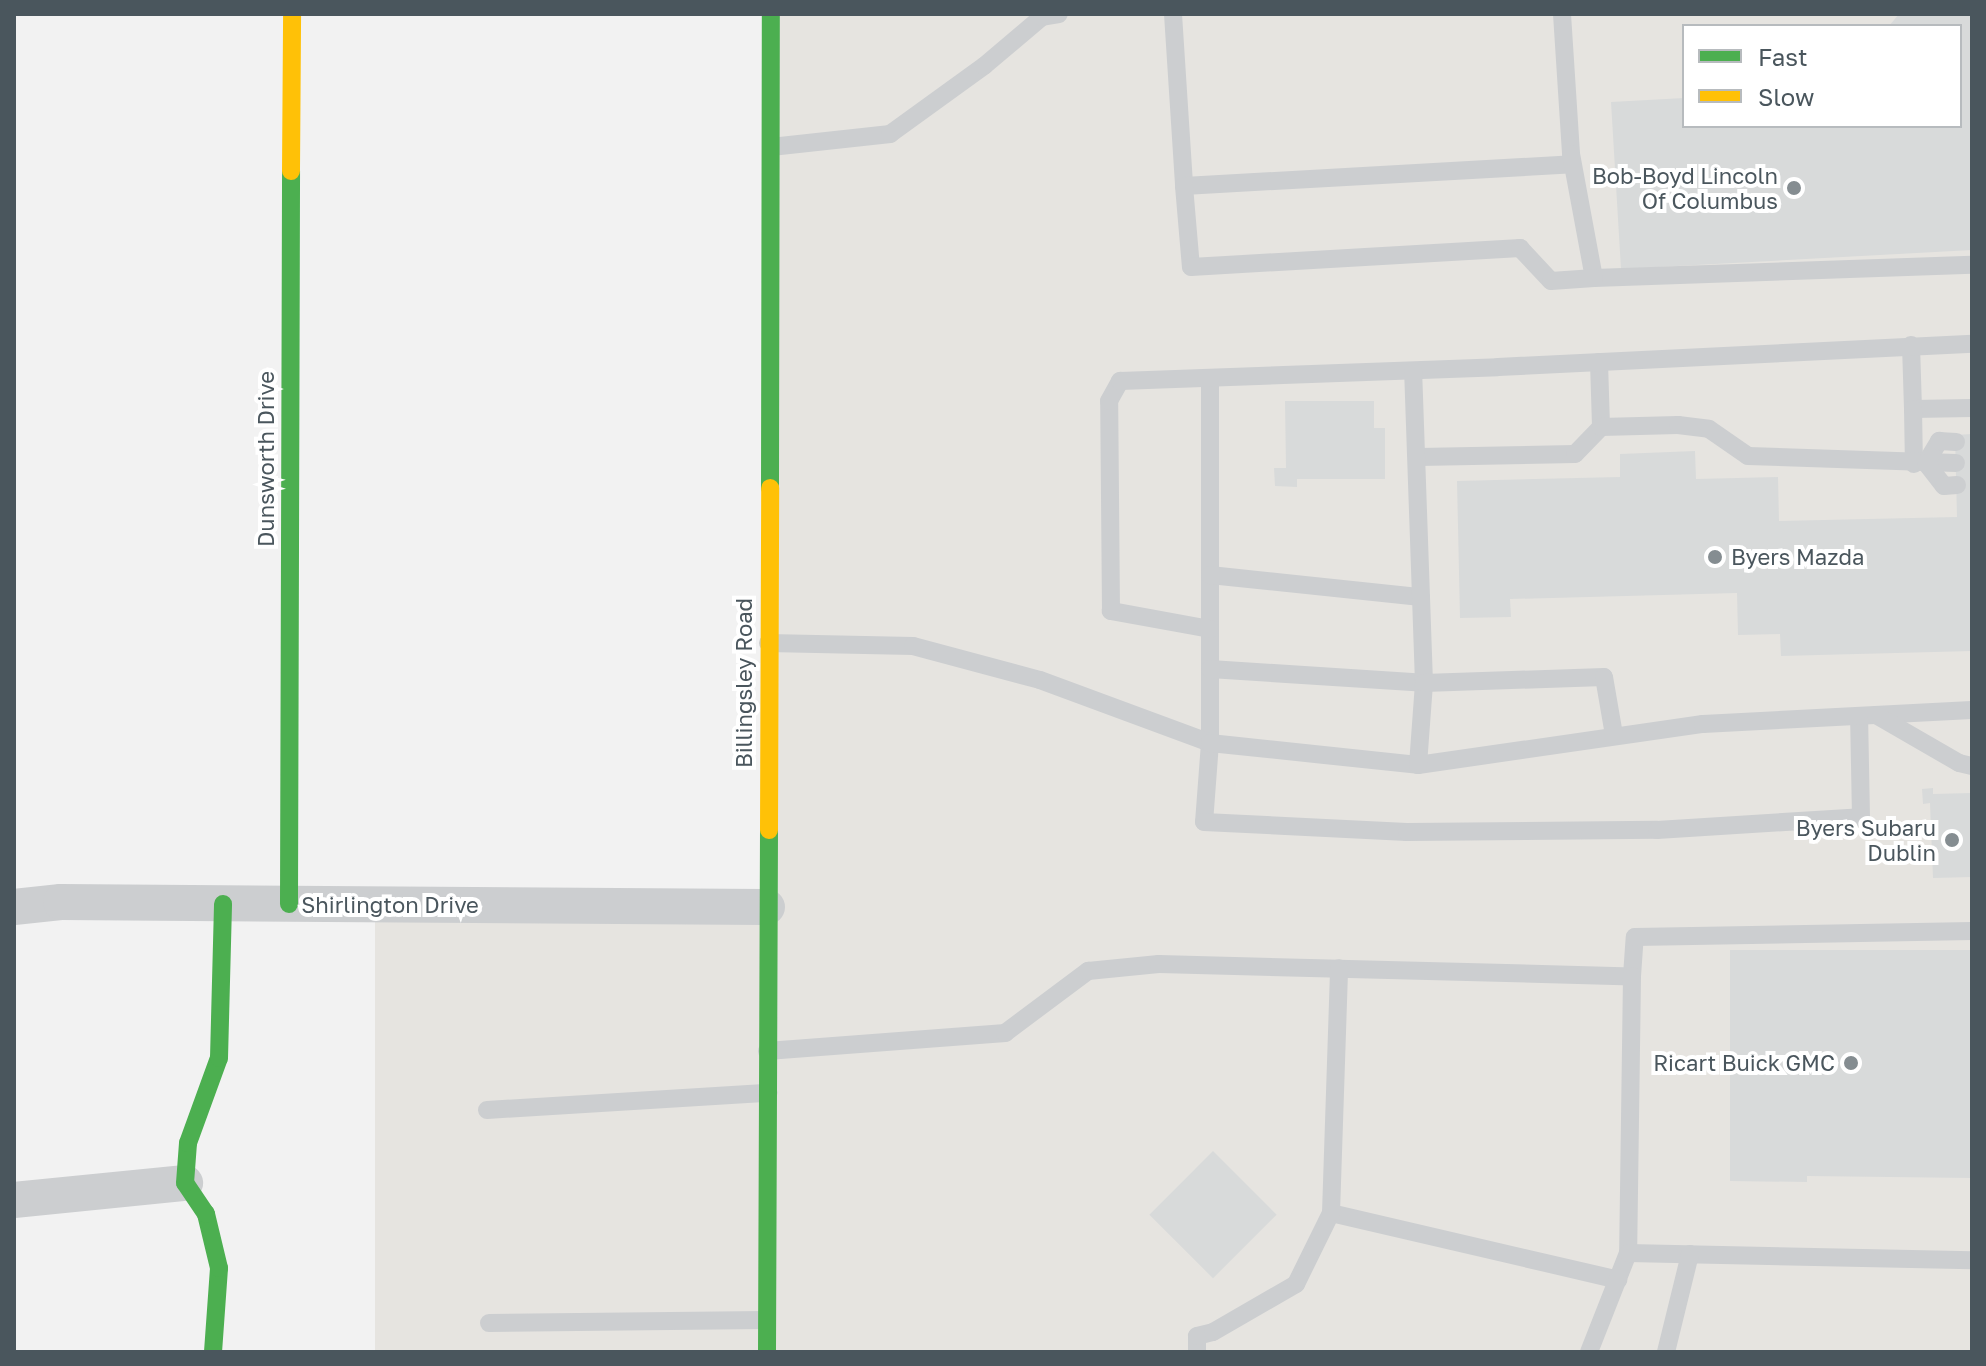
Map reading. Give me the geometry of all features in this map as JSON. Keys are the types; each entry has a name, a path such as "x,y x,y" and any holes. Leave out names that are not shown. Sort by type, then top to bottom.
{"street":[{"name":"Dunsworth Drive","path":"289,904 292,14"},
{"name":"Billingsley Road","path":"767,1352 771,14"},
{"name":"Shirlington Drive","path":"14,907 61,902 767,907"},
{"path":"213,1352 219,1268 206,1214 185,1183 188,1143 219,1058 223,904"},
{"path":"14,1200 185,1183"}],"lane":[{"path":"771,147 890,134 984,66 1042,17 1059,14"},
{"path":"1173,14 1191,267 1520,248 1551,281 1972,265"},
{"path":"1562,14 1572,164 1594,278"},
{"path":"1184,186 1572,164"},
{"path":"1210,629 1111,611 1109,401 1120,381 1413,371 1972,344"},
{"path":"1911,345 1913,409 1920,464 1944,486 1957,485"},
{"path":"1599,362 1601,427"},
{"path":"1413,371 1419,457 1424,683 1418,765"},
{"path":"1210,378 1210,743 1204,822 1407,832 1657,830 1861,817 1868,715"},
{"path":"1913,409 1972,408"},
{"path":"1419,457 1575,454 1601,427 1678,425 1709,429 1748,456 1956,463"},
{"path":"1920,464 1939,441 1956,442"},
{"path":"1210,575 1421,597"},
{"path":"768,643 913,646 1040,680 1210,743 1418,765 1703,724 1972,710"},
{"path":"1210,669 1424,683 1604,677 1614,735"},
{"path":"1868,715 1959,763 1972,766"},
{"path":"1589,1352 1628,1253 1635,937 1972,931"},
{"path":"767,1051 1005,1033 1088,971 1159,964 1632,976"},
{"path":"1197,1352 1197,1336 1213,1332 1296,1284 1331,1213 1339,968"},
{"path":"487,1110 768,1093"},
{"path":"1331,1213 1618,1280"},
{"path":"1628,1253 1972,1260"},
{"path":"1666,1352 1690,1254"},
{"path":"489,1323 767,1320"}],"shaded area":[{"path":"771,14 1972,14 1972,1352 375,1352 375,905 766,907"}],"building":[{"name":"Bob-Boyd Lincoln Of Columbus","path":"1899,14 1972,14 1972,250 1621,269 1611,102 1682,98 1682,128 1962,128 1962,24 1891,24"},
{"path":"1285,401 1374,401 1374,428 1385,428 1385,479 1297,479 1297,487 1275,486 1274,468 1286,468"},
{"name":"Byers Mazda","path":"1972,434 1972,651 1781,656 1780,634 1738,635 1737,593 1510,599 1511,617 1460,618 1457,481 1620,477 1620,454 1695,451 1696,479 1778,477 1779,521 1957,517 1955,435"},
{"name":"Byers Subaru Dublin","path":"1933,788 1933,794 1972,793 1972,877 1933,878 1930,803 1923,804 1922,789"},
{"name":"Ricart Buick GMC","path":"1730,950 1972,950 1972,1178 1807,1176 1807,1182 1730,1181"},
{"path":"1213,1151 1277,1215 1213,1278 1149,1215"}],"traffic: fast":[{"path":"770,488 771,14"},
{"path":"289,904 291,171"},
{"path":"767,1352 769,830"},
{"path":"213,1352 219,1268 206,1214 185,1183 188,1143 219,1058 223,904"}],"traffic: slow":[{"path":"291,171 292,14"},
{"path":"769,830 770,488"}],"place":[{"name":"Bob-Boyd Lincoln Of Columbus","path":"1794,188"},
{"name":"Byers Mazda","path":"1715,557"},
{"name":"Byers Subaru Dublin","path":"1952,840"},
{"name":"Ricart Buick GMC","path":"1851,1063"}]}
